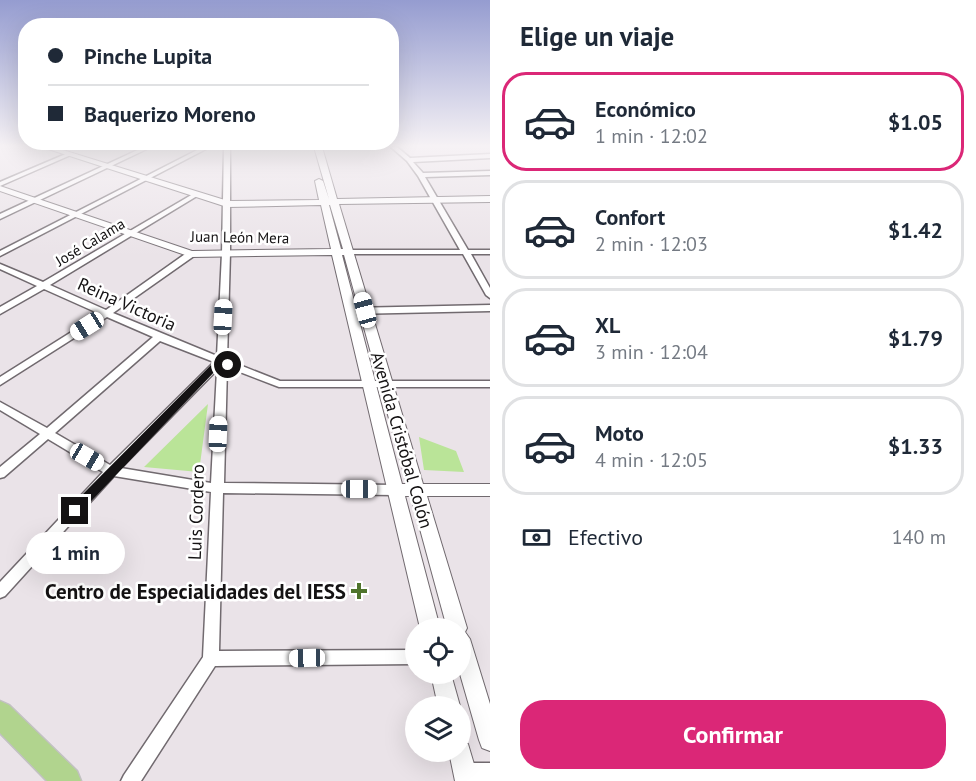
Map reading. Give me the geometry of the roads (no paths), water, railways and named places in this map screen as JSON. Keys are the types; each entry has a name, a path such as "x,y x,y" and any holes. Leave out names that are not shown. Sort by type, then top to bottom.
{"main road":[{"path":"0,714 67,781"}],"street":[{"path":"0,217 71,183"},
{"path":"0,254 137,183"},
{"path":"160,183 227,204 490,199"},
{"name":"Luis Cordero","path":"211,659 227,183"},
{"name":"Avenida Cristóbal Colón","path":"322,183 350,252 454,618"},
{"name":"Avenida Cristóbal Colón","path":"325,183 336,252 427,618"},
{"path":"426,183 490,295"},
{"name":"Juan León Mera","path":"0,188 191,254 490,252"},
{"name":"José Calama","path":"0,311 195,195"},
{"path":"0,382 107,313 191,254"},
{"name":"Reina Victoria","path":"0,266 159,337 279,384 490,384"},
{"path":"351,310 490,309"},
{"path":"0,474 159,337"},
{"path":"0,592 111,471 221,362"},
{"path":"0,405 111,471 216,488 490,490"},
{"path":"130,781 211,659 405,657"},
{"path":"471,676 490,740"},
{"path":"464,768 490,772"}],"place":[{"name":"Centro de Especialidades del IESS","path":"359,591"}]}
